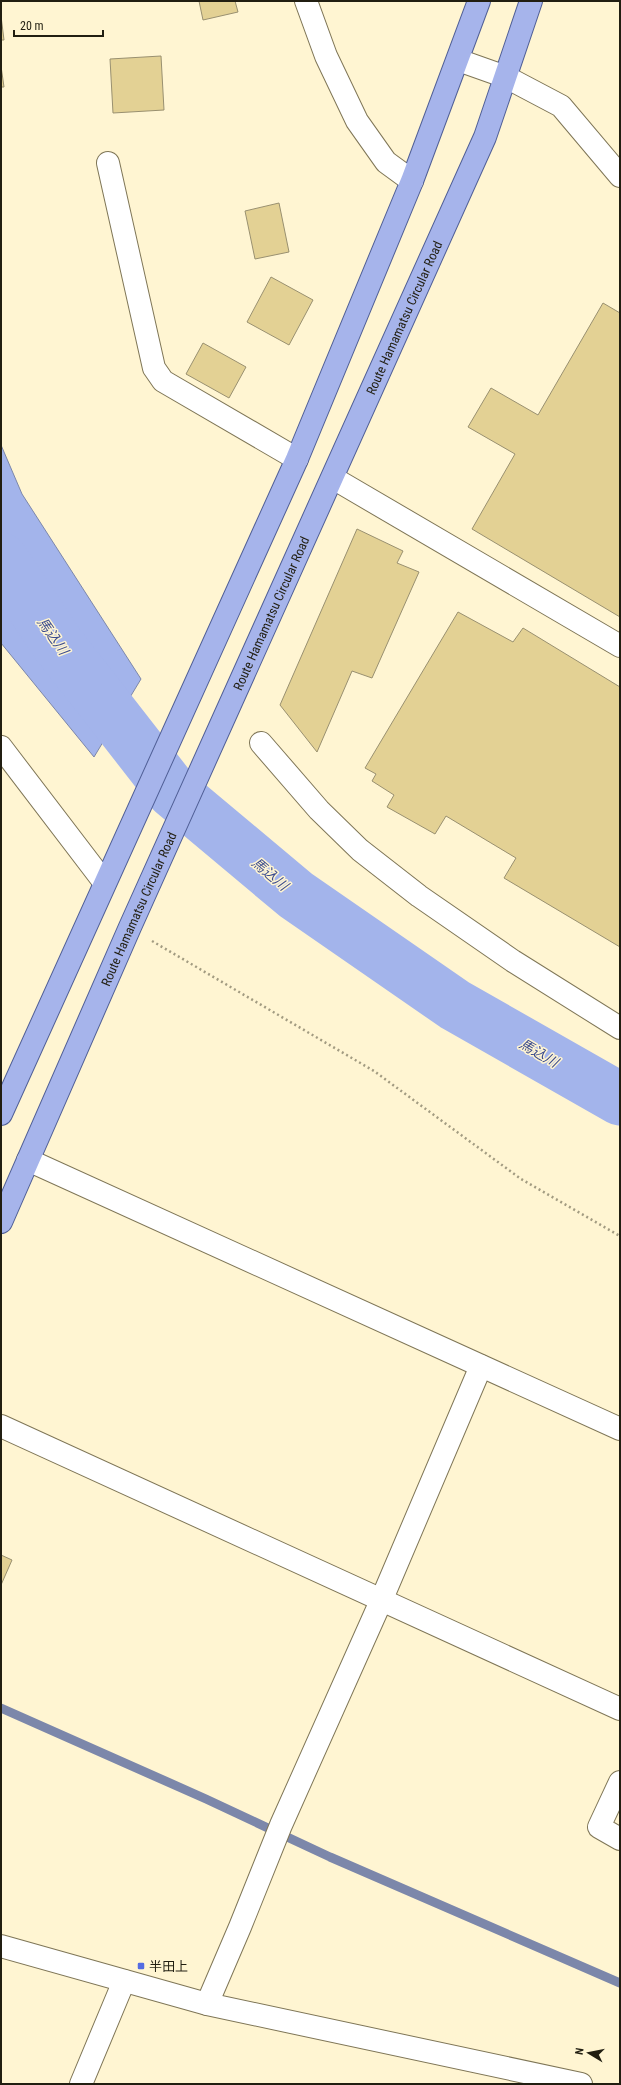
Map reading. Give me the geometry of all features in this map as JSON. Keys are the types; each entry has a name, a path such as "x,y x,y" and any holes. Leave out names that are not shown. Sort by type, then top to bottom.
{"main road":[{"path":"1,1114 106,878 297,459 412,181 479,1"},
{"name":"Route Hamamatsu Circular Road","path":"1,1222 139,905 333,478 485,136 531,1"}],"street":[{"path":"306,1 326,56 357,121 386,162 412,181"},
{"path":"458,60 506,77 561,106 620,176"},
{"path":"108,163 154,368 163,381 297,459"},
{"path":"333,478 620,646"},
{"path":"261,743 319,810 360,850 419,896 513,961 620,1028"},
{"path":"1,747 106,878"},
{"path":"28,1160 620,1429"},
{"path":"207,2004 277,1835 381,1601 481,1366"},
{"path":"1,1426 620,1709"},
{"path":"620,1782 599,1827 620,1839"},
{"path":"1,1946 207,2004 581,2084"},
{"path":"80,2084 124,1981"}],"path":[{"path":"130,927 170,952 374,1071 521,1179 620,1236"}],"water":[{"path":"1,445 22,494 141,679 94,757 1,643"}],"building":[{"path":"199,1 235,1 238,12 203,20"},
{"path":"1,16 4,40 1,40"},
{"path":"161,56 164,110 113,113 110,59"},
{"path":"1,66 4,87 1,87"},
{"path":"279,203 289,252 255,259 245,211"},
{"path":"271,277 313,300 289,345 247,322"},
{"path":"603,303 620,313 620,617 472,529 515,454 468,427 491,388 538,415"},
{"path":"203,343 246,367 229,398 186,374"},
{"path":"357,529 403,551 397,563 419,572 372,678 352,671 317,752 280,705"},
{"path":"458,612 513,642 523,628 620,687 620,947 504,878 516,858 446,816 435,834 387,807 394,795 372,781 376,774 365,768"},
{"path":"1,1555 12,1560 1,1585"}],"waterway":[{"name":"馬込川","path":"1,559 57,643 173,792 296,895 455,1005 620,1099"},
{"path":"1,1708 206,1799 330,1857 620,1983"}],"place":[{"name":"半田上","path":"141,1966"}]}
